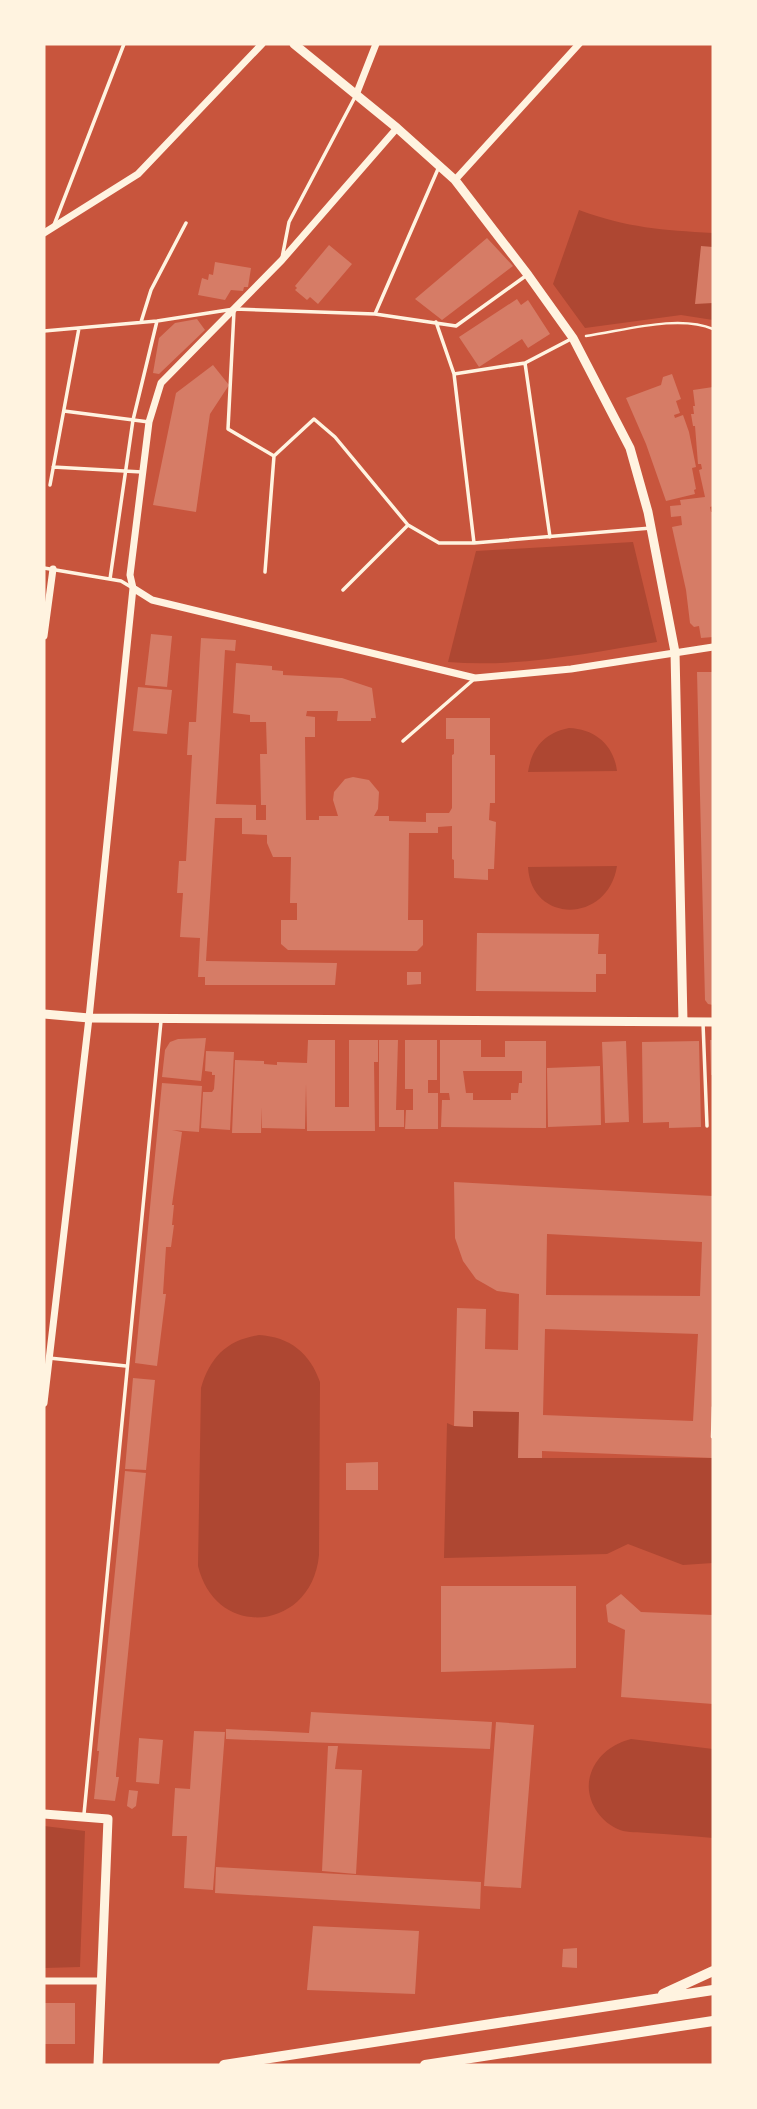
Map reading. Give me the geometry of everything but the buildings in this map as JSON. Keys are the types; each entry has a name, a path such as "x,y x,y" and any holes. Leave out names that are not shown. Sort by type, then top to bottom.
{"main road":[{"path":"649,2000 713,1971"},
{"path":"224,2065 713,1990"},
{"path":"425,2065 713,2021"}],"street":[{"path":"44,233 138,174 262,44"},
{"path":"294,44 397,128 455,180 573,338 630,448 646,503 675,652 683,1022"},
{"path":"356,95 376,44"},
{"path":"455,180 579,44"},
{"path":"44,1403 89,1018 133,588 131,575 149,422 160,383 282,261 397,128"},
{"path":"44,636 53,569"},
{"path":"133,588 152,600 475,678 571,669 713,647"},
{"path":"44,1014 161,1019 713,1022"},
{"path":"44,1814 108,1818 98,2065"},
{"path":"44,1981 101,1981"}],"lane":[{"path":"53,227 124,44"},
{"path":"282,261 289,222 356,95"},
{"path":"375,314 440,166"},
{"path":"141,322 150,290 186,223"},
{"path":"44,331 156,321 234,309 375,314 456,326 528,275"},
{"path":"234,309 228,429 274,456"},
{"path":"110,579 134,420 156,321"},
{"path":"436,322 454,374 474,543"},
{"path":"50,485 79,328"},
{"path":"454,374 525,363 573,338"},
{"path":"525,363 550,537"},
{"path":"64,411 149,422"},
{"path":"265,572 274,456 314,419 335,437 408,525 439,543 474,543 651,528"},
{"path":"53,467 142,472"},
{"path":"343,590 408,525"},
{"path":"44,568 121,581 133,588"},
{"path":"403,741 475,678"},
{"path":"84,1817 161,1019"},
{"path":"703,1022 707,1126"},
{"path":"49,1358 126,1366"}],"path":[{"path":"573,338 677,322 701,324 713,329"},
{"path":"712,1437 713,1407"}],"shaded area":[{"path":"579,210 613,221 645,227 713,233 713,320 681,315 585,328 553,284"},
{"path":"633,542 657,642 527,661 448,662 476,551"},
{"path":"569,728 587,731 602,740 612,753 617,771 528,772 536,749 541,743 560,730"},
{"path":"617,866 611,885 600,899 586,907 570,910 555,907 542,899 532,886 528,867"},
{"path":"259,1335 280,1339 297,1348 311,1363 320,1382 319,1555 313,1580 300,1599 282,1612 263,1617 242,1616 224,1607 208,1590 198,1566 201,1388 209,1367 221,1352 238,1341"},
{"path":"473,1411 519,1412 519,1458 713,1458 713,1563 683,1565 628,1544 607,1554 444,1558 447,1423 473,1427"},
{"path":"631,1739 713,1749 713,1838 623,1831 612,1826 599,1814 589,1790 591,1773 607,1751"},
{"path":"44,1826 85,1831 80,1967 44,1968"}]}
